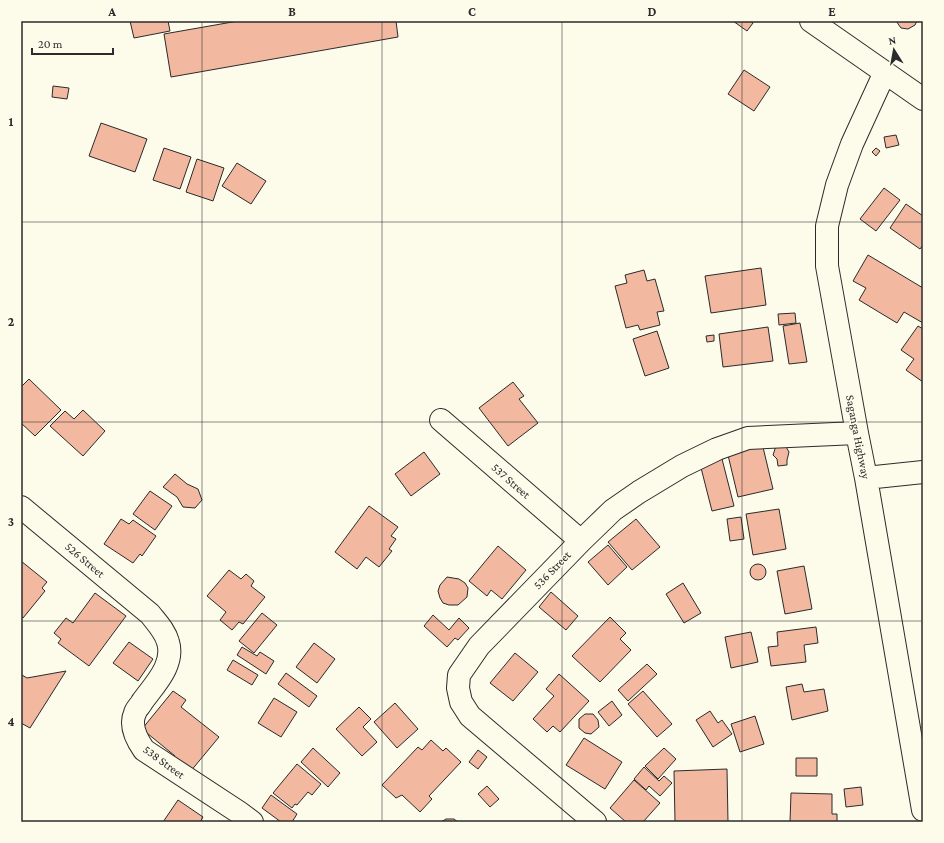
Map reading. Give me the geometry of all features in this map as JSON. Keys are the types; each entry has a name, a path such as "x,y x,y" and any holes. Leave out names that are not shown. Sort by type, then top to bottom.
{"street":[{"path":"811,21 923,99"},
{"name":"Saganga Highway","path":"885,72 852,144 837,185 827,226 827,266 866,478 923,810"},
{"name":"537 Street","path":"441,420 581,541"},
{"name":"536 Street","path":"595,822 470,716 462,702 458,688 459,675 479,646 581,541 613,510 639,492 682,466 717,448 748,438 857,433"},
{"path":"866,478 923,472"},
{"name":"526 Street","path":"21,507 150,614"},
{"name":"538 Street","path":"150,614 164,632 169,643 170,654 168,665 134,713 133,725 138,741 144,750 252,822"}],"building":[{"path":"130,21 168,21 170,31 134,38"},
{"path":"238,21 396,21 398,37 171,77 164,34"},
{"path":"733,21 750,21 753,23 747,31"},
{"path":"896,21 917,21 915,25 908,29 901,28"},
{"path":"744,70 770,87 754,111 728,94"},
{"path":"53,86 69,88 67,99 52,97"},
{"path":"101,123 147,139 135,172 89,156"},
{"path":"896,135 899,145 886,148 884,137"},
{"path":"164,148 191,157 180,189 153,180"},
{"path":"876,148 880,151 876,156 872,152"},
{"path":"197,159 224,168 213,201 186,192"},
{"path":"237,163 266,181 251,204 222,186"},
{"path":"884,188 900,200 876,231 860,219"},
{"path":"906,204 923,216 923,245 920,249 890,228"},
{"path":"868,255 923,288 923,323 904,312 897,323 859,300 866,288 853,281"},
{"path":"761,268 766,305 711,313 705,276"},
{"path":"644,270 647,281 655,279 664,311 657,312 660,325 640,330 638,325 626,328 615,286 627,283 625,275"},
{"path":"795,313 796,323 779,325 778,314"},
{"path":"800,323 807,362 789,364 783,326"},
{"path":"918,326 923,329 923,382 906,370 914,359 901,350"},
{"path":"768,327 773,361 723,367 719,334"},
{"path":"657,331 669,368 645,376 633,339"},
{"path":"714,335 714,341 707,342 706,336"},
{"path":"29,379 61,410 35,436 21,423 21,387"},
{"path":"513,382 524,396 519,399 538,423 508,446 479,408"},
{"path":"83,410 105,431 83,456 50,426 65,411 74,419"},
{"path":"762,443 773,489 738,497 727,451"},
{"path":"785,445 789,452 787,465 778,466 777,459 773,455 776,446"},
{"path":"424,452 440,474 411,496 395,474"},
{"path":"721,455 734,506 712,511 699,460"},
{"path":"175,474 187,484 198,489 202,500 195,508 183,507 177,497 163,487"},
{"path":"150,491 172,506 155,530 133,514"},
{"path":"369,506 398,527 391,536 396,539 389,549 392,551 379,567 366,557 357,569 335,552"},
{"path":"779,509 786,549 753,555 746,514"},
{"path":"741,517 744,539 730,541 727,519"},
{"path":"121,519 129,524 133,520 156,536 142,556 140,554 133,563 104,544"},
{"path":"636,519 660,547 632,570 608,542"},
{"path":"608,545 627,567 608,585 588,562"},
{"path":"498,546 526,570 502,599 491,590 487,596 469,581"},
{"path":"21,561 47,582 42,588 45,591 23,618 21,617"},
{"path":"755,564 761,564 766,569 764,578 761,580 755,580 750,575 750,569"},
{"path":"804,566 812,609 785,614 777,571"},
{"path":"229,570 241,579 246,574 254,581 251,586 265,597 243,624 239,622 232,630 220,620 226,612 207,596"},
{"path":"447,577 459,579 465,583 468,588 467,597 458,605 443,603 440,598 438,591 440,585"},
{"path":"683,583 701,613 684,623 666,594"},
{"path":"551,592 578,616 566,630 539,607"},
{"path":"95,593 126,616 89,666 58,643 61,639 54,633 66,618 73,623"},
{"path":"262,613 277,625 254,653 239,641"},
{"path":"433,615 449,630 459,618 469,628 458,640 455,638 447,647 424,626"},
{"path":"610,617 626,633 620,639 631,650 600,682 572,656"},
{"path":"816,627 818,643 804,645 806,662 771,666 768,647 778,646 777,632"},
{"path":"751,632 758,662 731,668 725,637"},
{"path":"129,642 153,659 138,681 113,663"},
{"path":"314,643 335,659 317,683 296,667"},
{"path":"242,647 257,656 260,652 274,661 266,674 237,655"},
{"path":"515,653 538,672 513,701 490,683"},
{"path":"233,660 258,675 252,685 227,670"},
{"path":"647,664 657,674 628,701 618,690"},
{"path":"66,671 30,728 21,723 22,675 27,678"},
{"path":"286,673 317,696 309,707 278,684"},
{"path":"559,674 589,701 560,732 553,726 547,732 533,719 554,696 546,689"},
{"path":"802,684 804,692 824,689 828,711 792,720 786,687"},
{"path":"173,691 186,700 181,707 219,737 190,772 173,758 175,756 142,729"},
{"path":"643,691 672,724 657,737 628,704"},
{"path":"274,698 297,712 281,737 258,723"},
{"path":"612,701 622,715 609,726 598,712"},
{"path":"395,703 418,729 397,748 374,722"},
{"path":"359,707 371,719 363,727 377,742 362,756 336,729"},
{"path":"710,711 718,723 722,720 732,734 713,747 696,720"},
{"path":"585,714 593,714 598,720 599,727 591,734 585,733 579,728 579,719"},
{"path":"755,716 764,744 740,752 731,724"},
{"path":"584,738 622,762 605,789 566,765"},
{"path":"431,740 443,751 446,748 461,762 429,796 432,799 420,812 402,795 396,798 382,785 418,747 422,750"},
{"path":"313,748 340,773 328,787 301,762"},
{"path":"664,748 676,759 658,779 645,766"},
{"path":"478,750 487,757 478,769 469,762"},
{"path":"796,758 817,758 817,776 796,776"},
{"path":"297,764 321,784 312,795 308,792 297,805 295,804 292,808 273,793"},
{"path":"644,767 659,781 664,776 672,783 660,796 649,786 646,790 634,779"},
{"path":"727,769 728,822 675,822 674,771"},
{"path":"634,780 660,803 643,822 626,822 610,808"},
{"path":"487,786 499,799 490,807 478,794"},
{"path":"861,787 863,805 846,807 844,789"},
{"path":"791,793 832,794 832,814 837,814 837,822 790,822"},
{"path":"271,795 297,814 292,822 281,822 262,808"},
{"path":"178,800 203,817 200,822 163,822"},
{"path":"446,819 454,819 458,822 441,822"}]}
